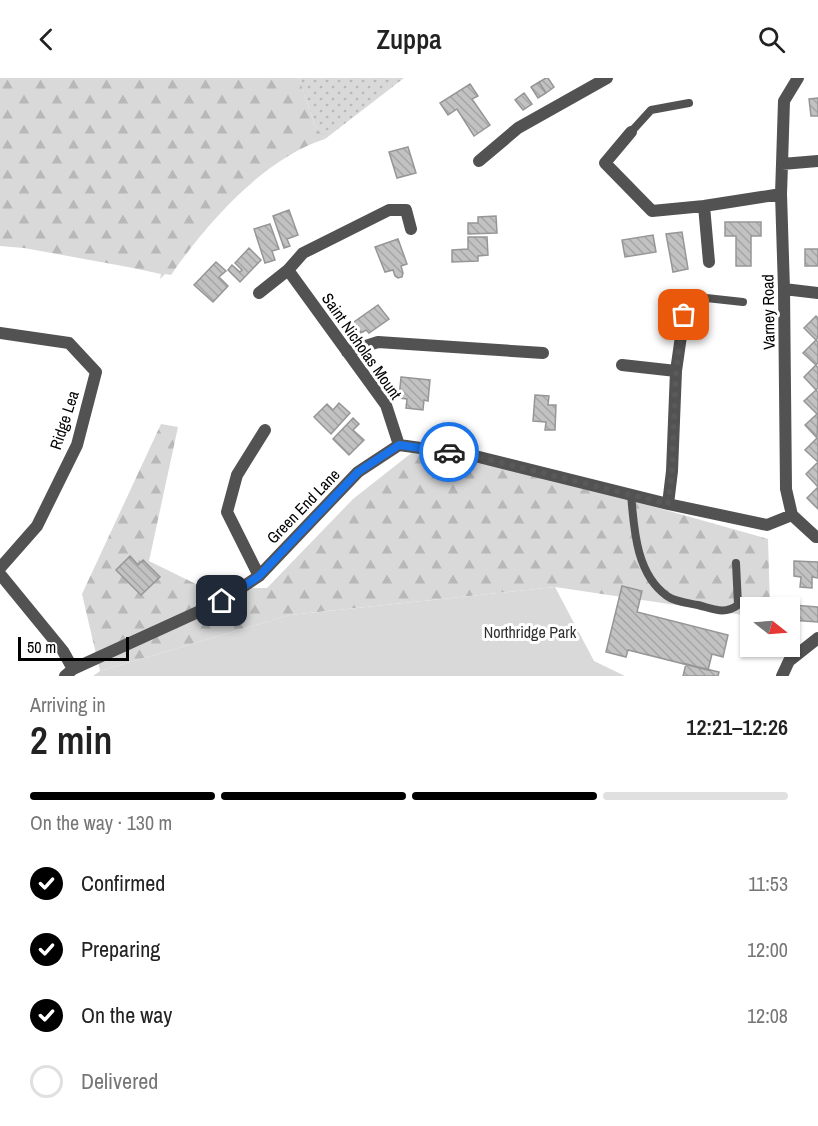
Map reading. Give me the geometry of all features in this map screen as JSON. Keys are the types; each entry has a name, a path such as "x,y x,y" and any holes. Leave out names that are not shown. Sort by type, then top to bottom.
{"street":[{"path":"479,161 518,128 607,78"},
{"name":"Varney Road","path":"792,515 786,489 781,194 784,101 798,78"},
{"path":"631,132 605,163 652,211 704,206 781,194"},
{"path":"782,164 818,161"},
{"path":"704,206 709,262"},
{"path":"259,293 288,270 303,253 388,210 406,210 411,230"},
{"name":"Saint Nicholas Mount","path":"288,270 386,405 399,445"},
{"path":"784,289 818,293"},
{"path":"668,504 672,471 676,371 684,315"},
{"name":"Ridge Lea","path":"0,333 69,344 96,372 77,445 37,526 0,568"},
{"path":"347,352 378,342 543,353"},
{"path":"622,365 676,371"},
{"path":"259,576 227,512 237,476 264,430"},
{"path":"399,445 471,455 668,504 767,525 792,515 818,537"},
{"name":"Green End Lane","path":"69,673 222,601 259,576 358,472 399,445"},
{"path":"0,574 63,651 69,673"},
{"path":"782,676 789,661 818,638"}],"lane":[{"path":"631,132 651,110 689,103"},
{"path":"684,315 697,297 743,302"},
{"path":"630,494 635,539 644,566 654,584 669,597 721,611 732,609 738,605 736,563"}],"green space":[{"path":"0,78 299,78 315,126 325,139 302,148 259,177 219,214 171,275 165,274 160,279 161,274 128,267 24,248 0,246"},
{"path":"299,78 404,78 325,139 315,126"},
{"path":"161,424 178,427 149,561 204,588 267,588 353,499 414,451 513,467 768,539 770,597 740,597 740,615 555,587 290,615 100,671 82,594"},
{"name":"Northridge Park","path":"555,587 594,661 625,676 93,676 100,671 290,615"}],"building":[{"path":"546,78 554,87 546,93 539,82"},
{"path":"539,82 546,93 538,98 531,87"},
{"path":"470,84 478,96 472,99 490,125 474,136 457,109 448,115 440,103"},
{"path":"524,93 532,104 523,110 515,100"},
{"path":"818,98 818,116 811,116 809,99"},
{"path":"408,147 416,173 397,178 389,152"},
{"path":"289,210 298,235 287,239 290,246 284,248 273,216"},
{"path":"496,216 497,233 468,234 468,223 478,223 478,217"},
{"path":"725,222 761,222 761,236 751,236 751,266 736,266 736,236 725,236"},
{"path":"270,224 279,249 272,251 275,260 265,263 254,229"},
{"path":"682,232 688,269 673,272 666,234"},
{"path":"653,235 656,252 625,257 622,240"},
{"path":"468,237 487,237 488,255 478,256 478,261 452,262 452,250 468,249"},
{"path":"398,239 407,264 401,266 402,277 398,278 393,270 385,272 375,247"},
{"path":"249,248 261,260 240,282 228,270 232,265 240,272 242,270 235,263"},
{"path":"805,249 818,249 818,266 805,266"},
{"path":"216,262 226,271 219,277 228,286 213,302 194,285"},
{"path":"378,305 389,319 369,333 366,330 361,333 354,322"},
{"path":"816,316 818,318 818,338 816,340 804,328"},
{"path":"816,340 818,342 818,363 816,365 803,353"},
{"path":"816,365 818,388 816,390 804,377"},
{"path":"401,377 430,380 428,401 424,400 423,410 406,408 407,399 399,398"},
{"path":"816,390 818,392 817,414 804,401"},
{"path":"535,395 549,396 548,405 556,405 555,430 545,430 546,422 533,421"},
{"path":"339,403 350,413 331,434 314,417 327,404 333,410"},
{"path":"818,415 817,438 805,425"},
{"path":"353,418 359,424 353,430 364,440 349,455 333,439"},
{"path":"818,439 818,462 805,450"},
{"path":"818,462 818,487 806,474"},
{"path":"818,487 818,509 807,498"},
{"path":"130,556 138,565 143,560 160,577 141,595 116,570"},
{"path":"794,561 818,562 818,578 812,577 812,588 800,587 801,577 794,576"},
{"path":"622,586 642,591 637,612 728,635 723,657 712,654 708,670 628,650 626,657 606,652"},
{"path":"800,606 818,607 818,622 800,621"},
{"path":"686,664 719,672 718,676 683,676"}],"way so far":[{"path":"449,452 471,455 668,504 672,471 676,371 684,315"}],"route":[{"path":"222,601 259,576 358,472 399,445 449,452"}]}
